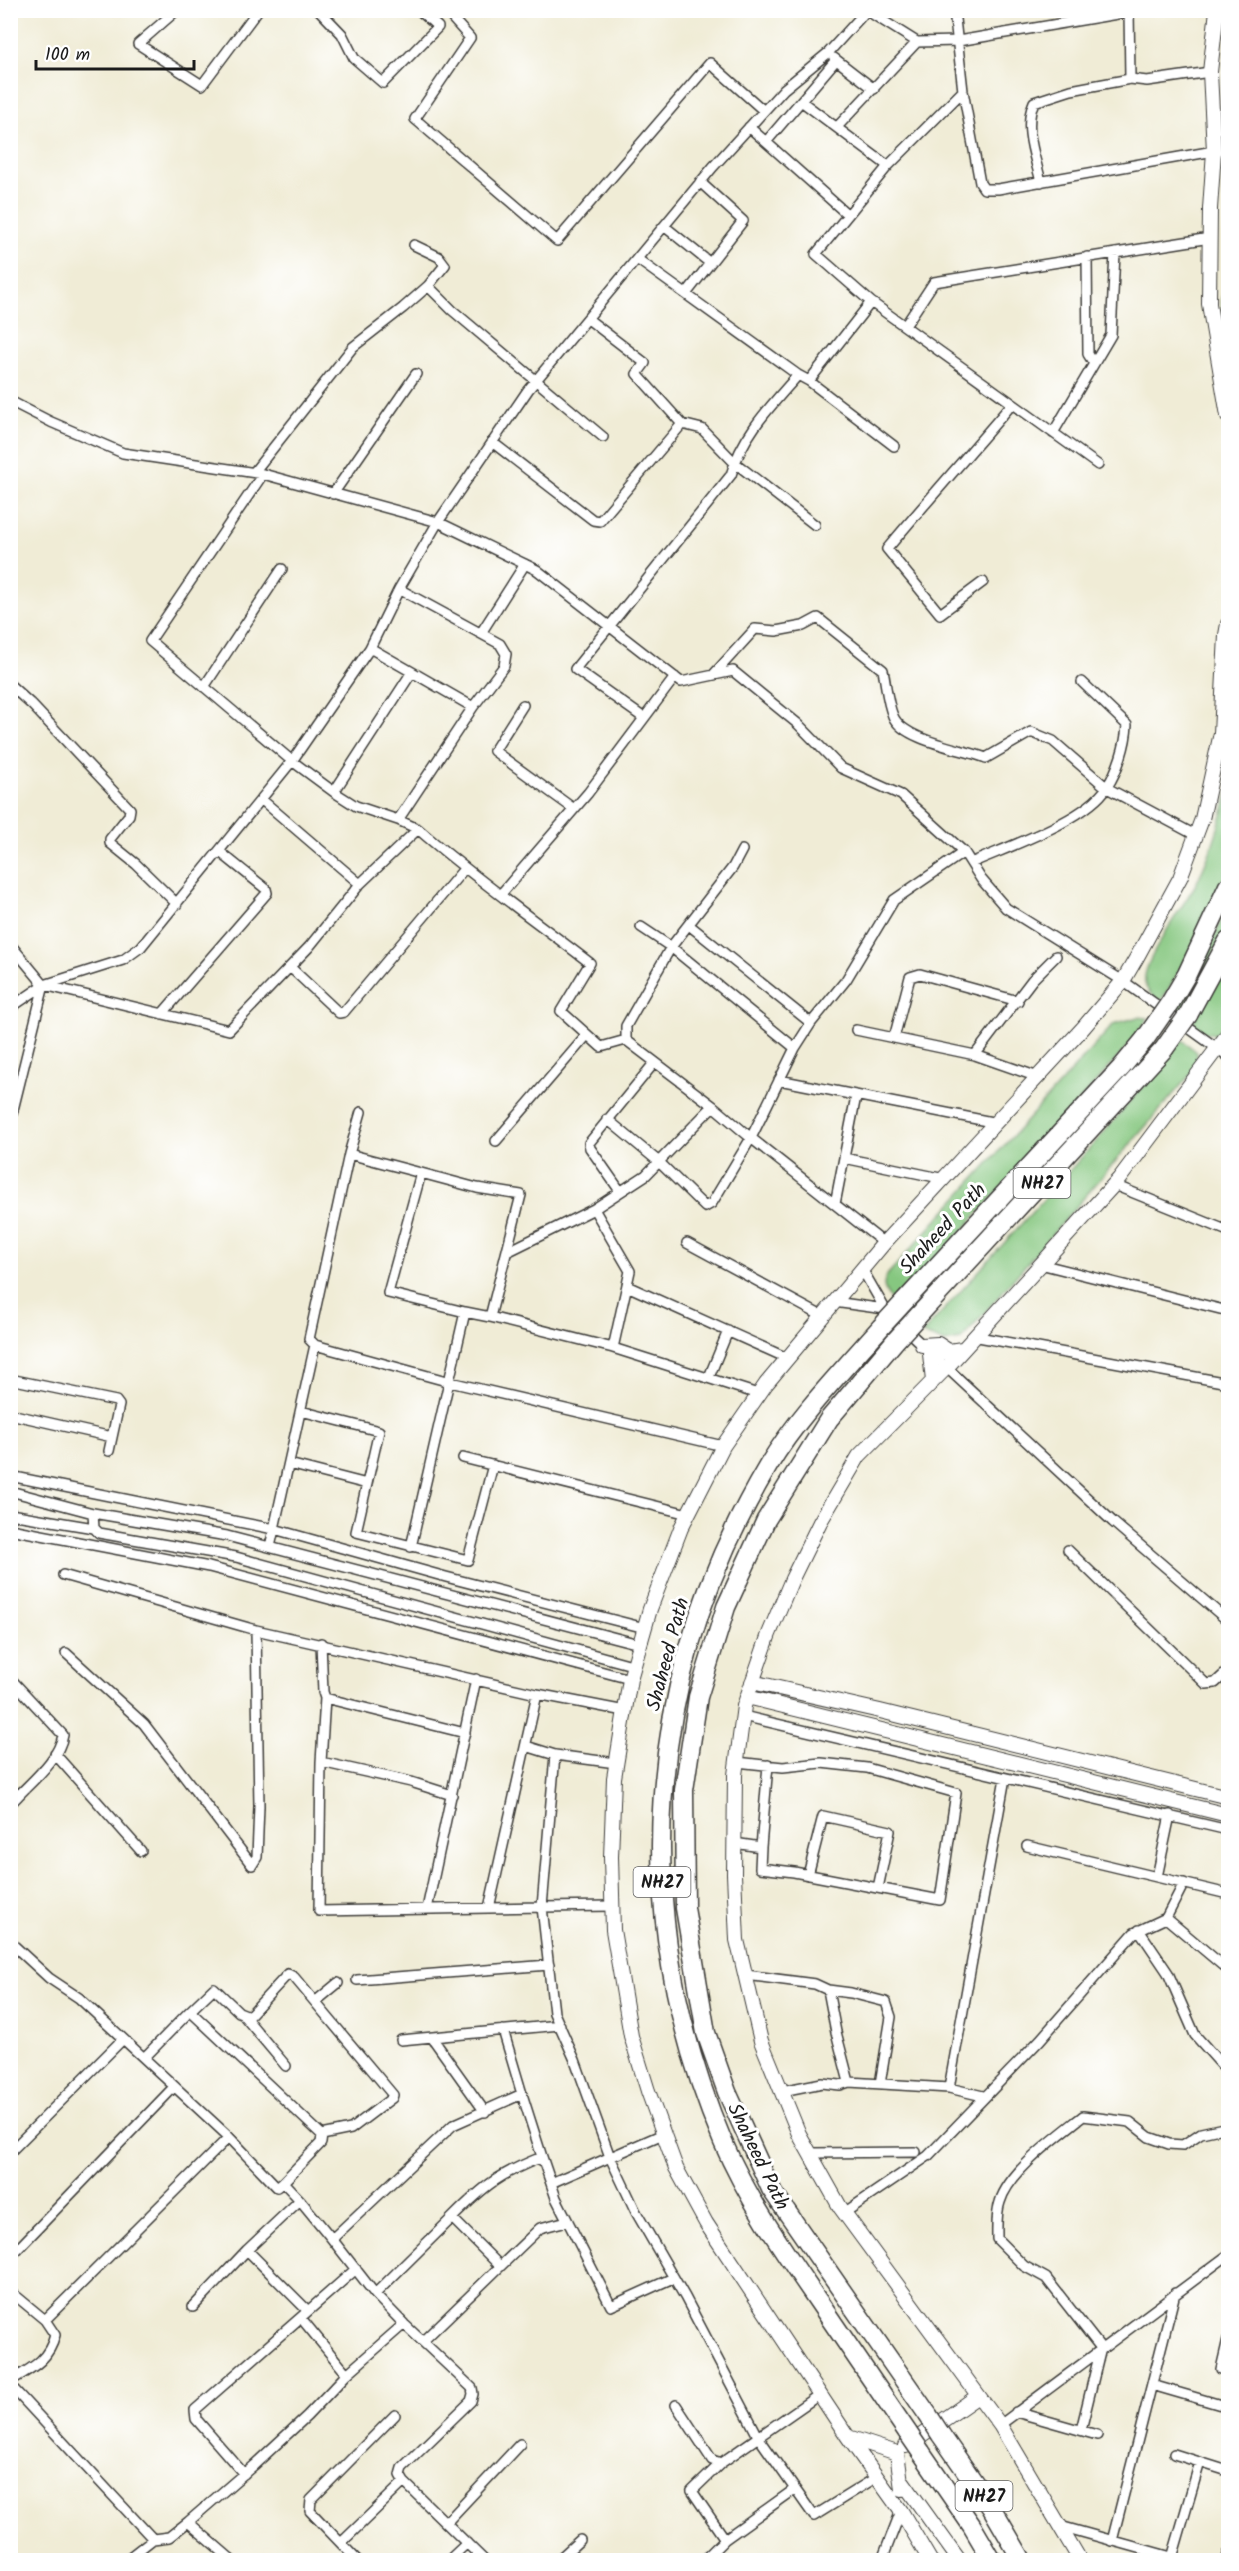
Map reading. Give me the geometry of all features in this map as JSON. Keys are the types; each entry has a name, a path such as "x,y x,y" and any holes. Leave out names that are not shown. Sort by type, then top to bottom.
{"highway":[{"name":"Shaheed Path","path":"992,2560 972,2526 772,2234 723,2143 688,2043 671,1971 661,1871 661,1789 674,1699 705,1599 735,1525 770,1463 813,1405 881,1327 1113,1077 1145,1039 1170,1003 1192,964 1228,886"},
{"name":"Shaheed Path","path":"1022,2560 991,2507 771,2189 727,2092 706,2033 685,1908 684,1790 698,1697 726,1607 766,1520 829,1419 895,1341 1164,1049 1188,1015 1228,941"}],"street":[{"path":"177,10 138,44 202,85 258,10"},
{"path":"319,10 342,34 354,57 383,83 438,27 419,10"},
{"path":"445,10 470,38 415,119 557,241 710,63 764,111"},
{"path":"954,10 963,91 980,183 984,189 1041,183 1214,151"},
{"path":"1217,10 1210,72 1214,151 1209,304 1228,416"},
{"path":"766,142 801,101 866,11 917,42 958,41 1129,11 1130,79"},
{"path":"838,126 917,42"},
{"path":"10,1008 44,986 123,960 141,947 292,761 370,648 399,588 438,522 535,381 700,182 749,127 784,89 832,57"},
{"path":"832,57 874,89"},
{"path":"1041,183 1030,135 1029,114 1034,102 1071,90 1130,79 1147,81 1210,72"},
{"path":"963,91 888,166 816,254 871,302 1098,465"},
{"path":"801,101 838,126 888,166"},
{"path":"749,127 848,214"},
{"path":"686,294 743,222 700,182"},
{"path":"664,226 710,263"},
{"path":"905,326 934,282 1210,238"},
{"path":"414,245 439,257 445,266 428,286 354,347 258,473 150,641 292,761 334,792 356,806 418,829 464,869 501,894 590,963 561,1011 601,1047 626,1040"},
{"path":"1053,433 1111,335 1115,253"},
{"path":"1087,257 1088,354 1093,362"},
{"path":"637,259 809,381 894,446"},
{"path":"428,286 452,310 603,437"},
{"path":"809,381 871,302"},
{"path":"588,319 645,363 637,374 682,424 702,429 734,462 815,525"},
{"path":"333,494 416,374"},
{"path":"644,718 575,669 731,475 734,462 753,427 798,375"},
{"path":"10,401 51,422 123,453 258,473 438,522 537,570 681,682 733,671 798,724 841,768 901,795 963,852 1006,908 1123,981 1223,1052"},
{"path":"982,582 940,614 887,549 1012,404"},
{"path":"492,442 593,520 600,521 682,424"},
{"path":"481,633 525,564"},
{"path":"204,687 282,569"},
{"path":"398,820 473,707 504,666 506,654 500,644 399,588"},
{"path":"714,674 755,628 776,632 803,626 818,618 884,670 893,718 903,728 936,745 972,752 986,758 1031,732 1046,736 1107,788 1197,836"},
{"path":"930,2560 901,2511 848,2437 706,2223 676,2168 631,2036 613,1930 610,1857 616,1763 632,1665 639,1644 688,1514 723,1446 758,1394 884,1243 997,1123 1123,981 1180,878 1197,836 1221,733 1228,624"},
{"path":"370,648 473,707"},
{"path":"334,792 412,672"},
{"path":"501,894 574,809 675,677"},
{"path":"971,863 1069,819 1107,788 1126,739 1128,725 1082,682"},
{"path":"10,685 32,705 130,809 129,815 110,839 110,843 136,864 177,904"},
{"path":"523,705 494,751 574,809"},
{"path":"262,800 360,884"},
{"path":"10,944 44,986 229,1030 290,967 360,884 418,829"},
{"path":"626,1040 626,1026 670,947 734,867 742,850"},
{"path":"162,1014 267,893 266,889 220,852"},
{"path":"607,1119 659,1162 705,1208 712,1203 751,1138 795,1048 811,1023 846,980 894,900 963,852"},
{"path":"290,967 339,1013 344,1012 464,869"},
{"path":"688,925 811,1023"},
{"path":"641,927 670,947 795,1048"},
{"path":"975,1055 1032,980 1056,956"},
{"path":"894,1038 910,977 920,974 1018,1001"},
{"path":"11,1120 44,986"},
{"path":"856,1030 975,1055 1038,1077"},
{"path":"1080,2560 1000,2425 844,2213 812,2153 799,2134 761,2041 737,1940 734,1844 736,1762 747,1697 769,1634 792,1579 820,1522 859,1456 947,1367 956,1350 973,1336 1114,1185 1223,1052 1228,1034"},
{"path":"496,1141 587,1035"},
{"path":"626,1040 713,1106 884,1243"},
{"path":"620,1191 590,1148 589,1143 655,1062"},
{"path":"779,1080 997,1123"},
{"path":"836,1204 856,1096"},
{"path":"509,1251 594,1209 646,1175 713,1106"},
{"path":"361,1112 349,1154 309,1339 315,1345 450,1382 723,1446"},
{"path":"349,1154 477,1188 521,1195 509,1251 500,1272 490,1317"},
{"path":"844,1158 945,1179"},
{"path":"421,1173 388,1293 613,1348 758,1394"},
{"path":"1114,1185 1228,1231"},
{"path":"594,1209 630,1271 613,1348"},
{"path":"687,1243 822,1316"},
{"path":"1040,1264 1228,1311"},
{"path":"862,1269 885,1309 926,1350 1113,1522 1228,1621"},
{"path":"10,1275 10,1281"},
{"path":"627,1286 787,1358"},
{"path":"834,1302 885,1309"},
{"path":"411,1546 465,1312"},
{"path":"709,1377 728,1331"},
{"path":"973,1336 1228,1383"},
{"path":"270,1547 315,1345"},
{"path":"926,1350 956,1350"},
{"path":"926,1350 933,1381"},
{"path":"10,1378 117,1401 119,1405 108,1451"},
{"path":"301,1411 379,1431 356,1532 468,1560 493,1465"},
{"path":"10,1414 112,1437"},
{"path":"463,1458 688,1514"},
{"path":"289,1464 367,1484"},
{"path":"10,1476 274,1529 446,1577 645,1628"},
{"path":"10,1491 93,1513 227,1536 639,1644"},
{"path":"93,1513 94,1528"},
{"path":"10,1514 94,1528 99,1533 236,1557 632,1665"},
{"path":"10,1529 209,1567 630,1679"},
{"path":"1068,1550 1206,1684 1215,1683 1228,1671"},
{"path":"63,1575 256,1630 537,1694 625,1711"},
{"path":"66,1653 144,1724 252,1865 257,1857 260,1806 256,1630"},
{"path":"321,1644 325,1698 321,1762 319,1911 612,1906"},
{"path":"10,1678 63,1732 61,1744 55,1754 10,1804"},
{"path":"427,1909 476,1679"},
{"path":"752,1682 880,1711 1228,1797"},
{"path":"489,1908 537,1694"},
{"path":"747,1697 1228,1815"},
{"path":"325,1698 465,1733"},
{"path":"743,1716 1228,1830"},
{"path":"526,1746 555,1755 616,1763"},
{"path":"55,1754 141,1851"},
{"path":"555,1755 542,1907 554,2013 575,2060 610,2157 636,2212 759,2438 814,2516 877,2477"},
{"path":"321,1762 411,1782 452,1795"},
{"path":"736,1762 768,1765 783,1767 820,1763 867,1768 956,1793 940,1900 760,1868 768,1765"},
{"path":"950,2088 1005,1778"},
{"path":"10,1788 18,1796"},
{"path":"1157,1877 1170,1815"},
{"path":"808,1875 823,1816 890,1831 878,1888"},
{"path":"734,1844 761,1846"},
{"path":"1028,1846 1228,1894"},
{"path":"844,2213 928,2156 983,2096 1040,2040 1139,1929 1166,1918 1184,1883"},
{"path":"1166,1918 1228,1970"},
{"path":"1139,1929 1168,1973 1195,2035 1228,2073"},
{"path":"10,1942 49,1978 79,1998 229,2138 277,2187 321,2143 322,2135"},
{"path":"357,1980 549,1965"},
{"path":"244,2016 249,2016 288,1974 294,1977 393,2095 351,2128 322,2135"},
{"path":"746,1975 815,1984 828,1990 835,1989 886,2002 891,2017 880,2084"},
{"path":"315,2002 338,1983"},
{"path":"144,2058 214,1988 244,2016 286,2066"},
{"path":"828,1990 849,2082"},
{"path":"190,2011 322,2135"},
{"path":"401,2040 560,2025"},
{"path":"503,2030 551,2183 567,2221 611,2306 673,2278"},
{"path":"433,2038 485,2112"},
{"path":"10,2152 123,2039"},
{"path":"782,2091 822,2083 840,2085 849,2082 950,2088 983,2096"},
{"path":"10,2257 174,2087"},
{"path":"332,2239 453,2125 522,2094"},
{"path":"1101,2348 1046,2278 1024,2266 997,2239 1000,2201 1014,2179 1041,2150 1083,2116 1130,2122 1149,2137 1169,2144 1183,2145 1201,2133 1228,2127"},
{"path":"551,2183 663,2134"},
{"path":"45,2320 229,2138"},
{"path":"812,2153 916,2152"},
{"path":"375,2294 484,2186 511,2169 542,2157"},
{"path":"283,2182 375,2294 472,2388 471,2401 402,2468 400,2475 404,2482 484,2560"},
{"path":"193,2307 247,2250 300,2200"},
{"path":"453,2218 500,2266"},
{"path":"423,2341 540,2228 567,2221"},
{"path":"247,2250 305,2315 347,2374"},
{"path":"1000,2425 1228,2254"},
{"path":"244,2474 196,2419 195,2410 356,2269"},
{"path":"10,2291 45,2320 55,2334 52,2350 32,2369 10,2383 153,2539"},
{"path":"1112,2541 1175,2293"},
{"path":"126,2560 153,2539 169,2537 188,2522 244,2474 307,2416 347,2374 404,2324"},
{"path":"1221,2369 1228,2344"},
{"path":"1081,2430 1101,2348"},
{"path":"1152,2385 1228,2407"},
{"path":"725,2539 692,2491 722,2463 820,2394"},
{"path":"897,2452 978,2396"},
{"path":"676,2406 712,2460 722,2463"},
{"path":"1016,2412 1097,2435"},
{"path":"357,2560 310,2511 309,2506 311,2500 395,2415"},
{"path":"848,2437 897,2452"},
{"path":"446,2523 520,2444"},
{"path":"882,2560 901,2511 903,2482 897,2452"},
{"path":"1174,2454 1228,2471"},
{"path":"1060,2526 1177,2559 1200,2462"},
{"path":"341,2543 404,2482"},
{"path":"903,2482 959,2560"},
{"path":"704,2560 725,2539 795,2489"},
{"path":"188,2522 232,2560"},
{"path":"919,2542 938,2531"},
{"path":"558,2560 580,2540"},
{"path":"449,2560 466,2543"},
{"path":"1227,2560 1228,2554"}],"green space":[{"path":"1228,283 1228,362 1221,310 1224,291"},
{"path":"1228,793 1229,845 1225,876 1200,934 1160,1002 1146,988 1147,967 1159,943 1196,884 1215,839"},
{"path":"1228,906 1228,927 1182,1012 1175,1008 1205,956"},
{"path":"1228,959 1228,1016 1217,1034 1205,1033 1190,1027"},
{"path":"1138,1017 1148,1018 1132,1042 896,1305 887,1295 884,1287 888,1274 1114,1024"},
{"path":"1182,1040 1197,1052 1197,1067 961,1340 945,1343 922,1334 1099,1138"}]}
